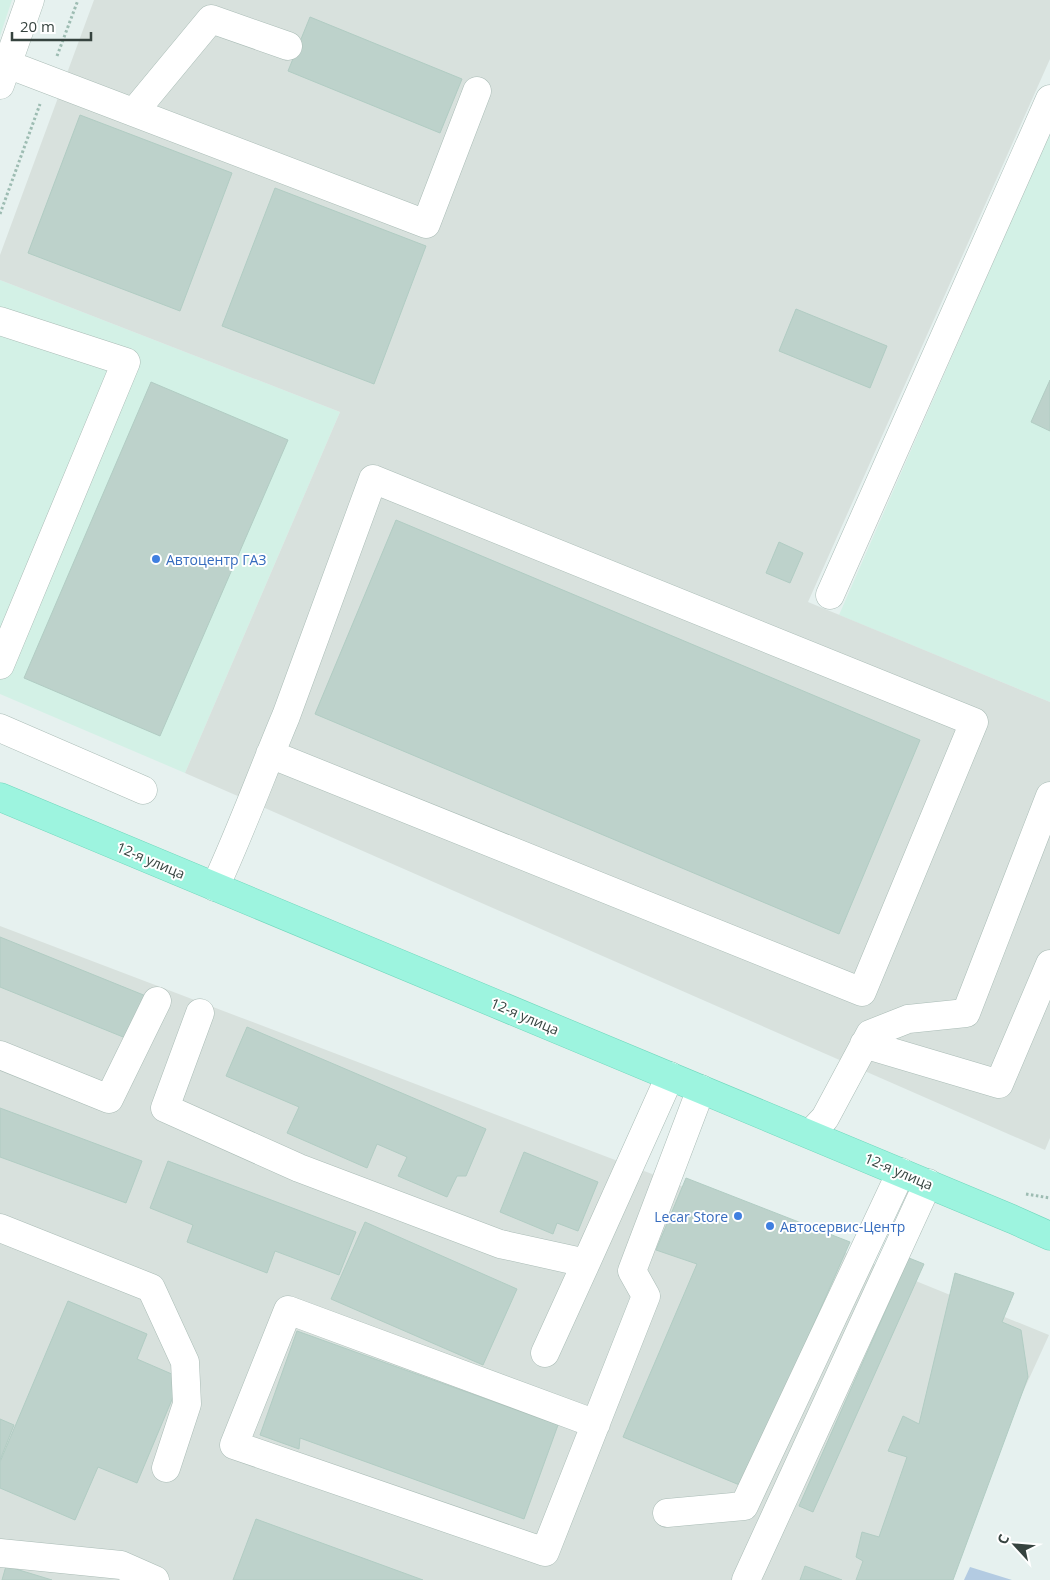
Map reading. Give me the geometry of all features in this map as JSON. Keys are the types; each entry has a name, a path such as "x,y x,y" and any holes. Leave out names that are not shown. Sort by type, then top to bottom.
{"main road":[{"name":"12-я улица","path":"0,797 928,1183 1050,1236"}],"street":[{"path":"30,0 4,74 134,112 426,224 477,91"},
{"path":"134,112 211,19 288,46"},
{"path":"830,595 1050,99"},
{"path":"0,322 126,362 0,665"},
{"path":"215,887 270,754 286,716 373,479 974,722 862,992 270,754"},
{"path":"0,728 143,790"},
{"path":"810,1134 825,1118 870,1034 908,1019 966,1013 1050,796"},
{"path":"864,1044 999,1084 1050,964"},
{"path":"0,1055 109,1099 157,1001"},
{"path":"200,1013 165,1108 299,1168 500,1244 586,1262"},
{"path":"545,1353 670,1076"},
{"path":"596,1424 288,1310 234,1445 545,1552 596,1424 646,1296 632,1271 701,1089"},
{"path":"667,1513 744,1506 901,1172"},
{"path":"746,1580 928,1183"},
{"path":"0,1228 151,1288 184,1362 187,1404 166,1468"},
{"path":"0,1553 122,1566 155,1580"}],"shaded area":[{"path":"0,0 12,0 0,36"},
{"path":"94,0 1050,0 1050,59 808,602 1050,702 1050,1138 1045,1150 185,773 340,412 0,280 0,255"},
{"path":"1050,132 1050,702 839,615"},
{"path":"0,280 340,412 185,773 0,694"},
{"path":"0,926 652,1174 1049,1335 937,1580 0,1580"},
{"path":"970,1567 1012,1580 964,1580"}],"building":[{"path":"310,17 462,79 440,133 288,71"},
{"path":"80,115 232,173 180,311 28,253"},
{"path":"275,188 426,246 374,384 222,326"},
{"path":"796,309 887,346 870,388 779,351"},
{"path":"1050,380 1050,431 1031,422"},
{"name":"Автоцентр ГАЗ","path":"151,382 288,440 160,736 24,678"},
{"path":"396,520 920,740 839,934 315,714"},
{"path":"779,542 803,553 790,583 766,573"},
{"path":"0,937 146,996 128,1039 0,987"},
{"path":"247,1027 486,1129 466,1176 457,1176 447,1197 398,1176 407,1157 377,1144 367,1168 287,1133 299,1107 226,1076"},
{"path":"0,1108 142,1161 126,1203 0,1157"},
{"path":"524,1152 598,1182 578,1231 557,1223 553,1234 500,1212"},
{"path":"168,1161 356,1232 339,1275 275,1251 267,1273 187,1242 193,1225 150,1208"},
{"path":"686,1178 850,1242 742,1486 623,1437 697,1264 656,1250"},
{"path":"365,1222 517,1289 483,1365 331,1299"},
{"path":"909,1258 924,1264 813,1512 799,1506"},
{"path":"955,1273 1014,1293 1002,1322 1021,1330 1028,1377 953,1580 856,1580 863,1561 856,1557 862,1532 879,1537 907,1457 888,1451 903,1416 919,1424"},
{"path":"68,1301 147,1334 137,1359 181,1378 137,1483 98,1467 75,1520 0,1488 0,1462"},
{"path":"297,1331 558,1425 524,1519 300,1438 299,1449 260,1435"},
{"path":"0,1419 14,1425 0,1460"},
{"path":"256,1519 423,1580 233,1580"},
{"path":"6,1566 52,1580 2,1580"},
{"path":"805,1566 842,1580 800,1580"}],"place":[{"name":"Автоцентр ГАЗ","path":"156,559"},
{"name":"Lecar Store","path":"738,1216"},
{"name":"Автосервис-Центр","path":"770,1226"}]}
